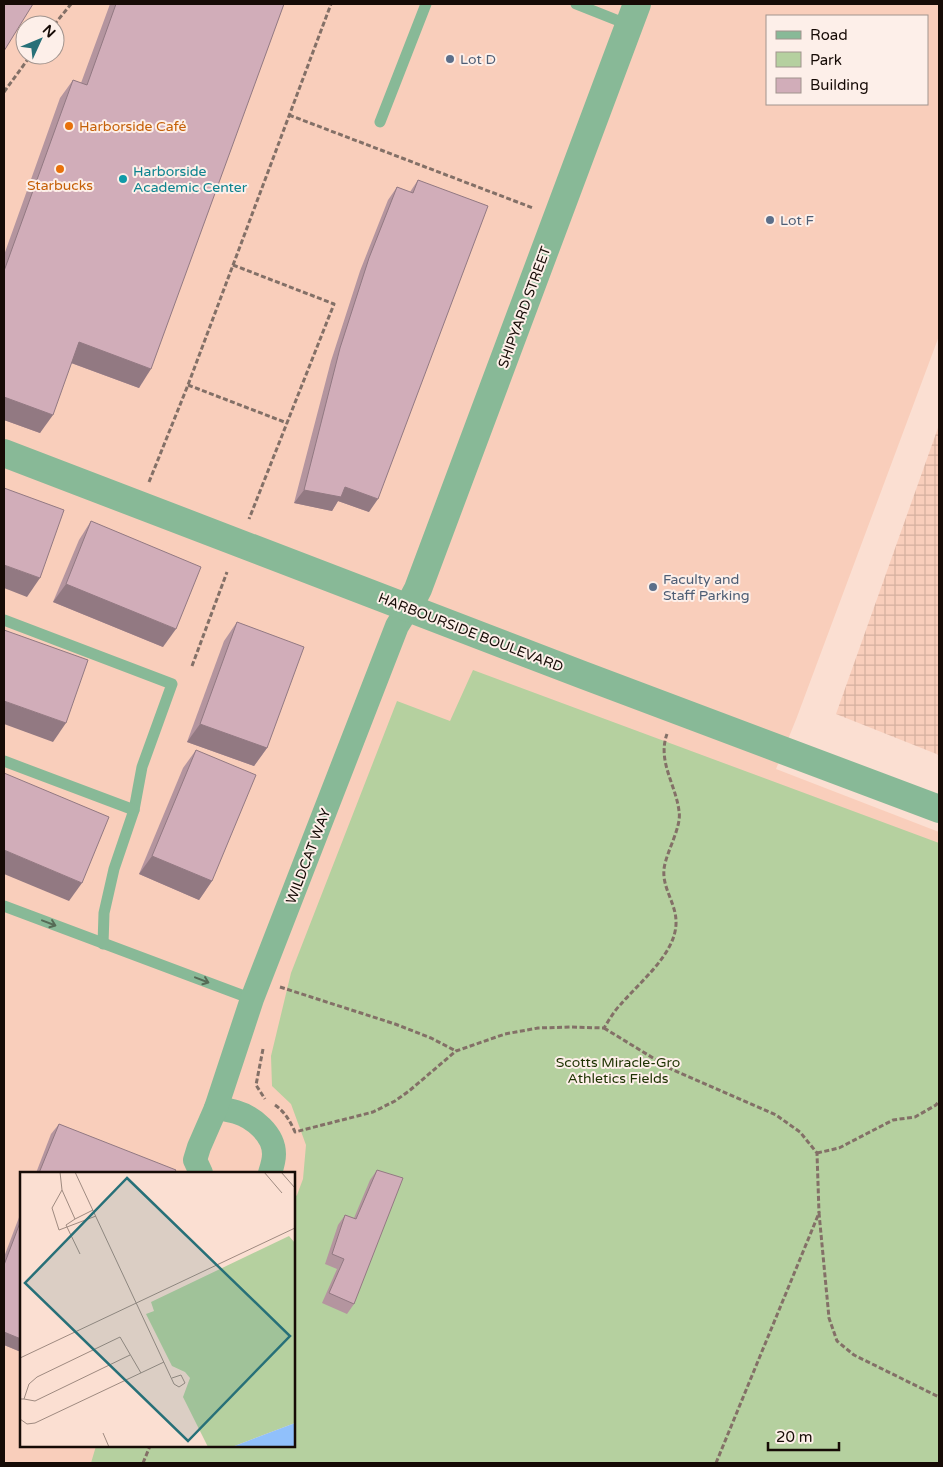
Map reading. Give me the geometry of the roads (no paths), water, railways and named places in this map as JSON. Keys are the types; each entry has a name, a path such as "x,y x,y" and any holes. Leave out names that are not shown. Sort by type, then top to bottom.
{"street":[{"name":"SHIPYARD STREET","path":"408,608 418,589 633,14"},
{"name":"HARBOURSIDE BOULEVARD","path":"4,453 939,809"},
{"name":"WILDCAT WAY","path":"200,1172 194,1160 198,1147 216,1108 257,990 397,626 408,608"},
{"path":"216,1108 236,1112 255,1122 264,1130 274,1152 270,1172"}],"lane":[{"path":"380,122 426,4"},
{"path":"576,4 633,14"},
{"path":"4,620 172,684 142,767 134,810 114,869 104,913 103,944"},
{"path":"4,760 134,810"},
{"path":"4,906 103,944 257,990"}],"place":[{"name":"Lot D","path":"450,59"},
{"name":"Harborside Café","path":"69,126"},
{"name":"Starbucks","path":"60,169"},
{"name":"Harborside Academic Center","path":"123,179"},
{"name":"Lot F","path":"770,220"},
{"name":"Faculty and Staff Parking","path":"653,587"}],"park label":[{"name":"Scotts Miracle-Gro Athletics Fields","path":"618,1070"}]}
